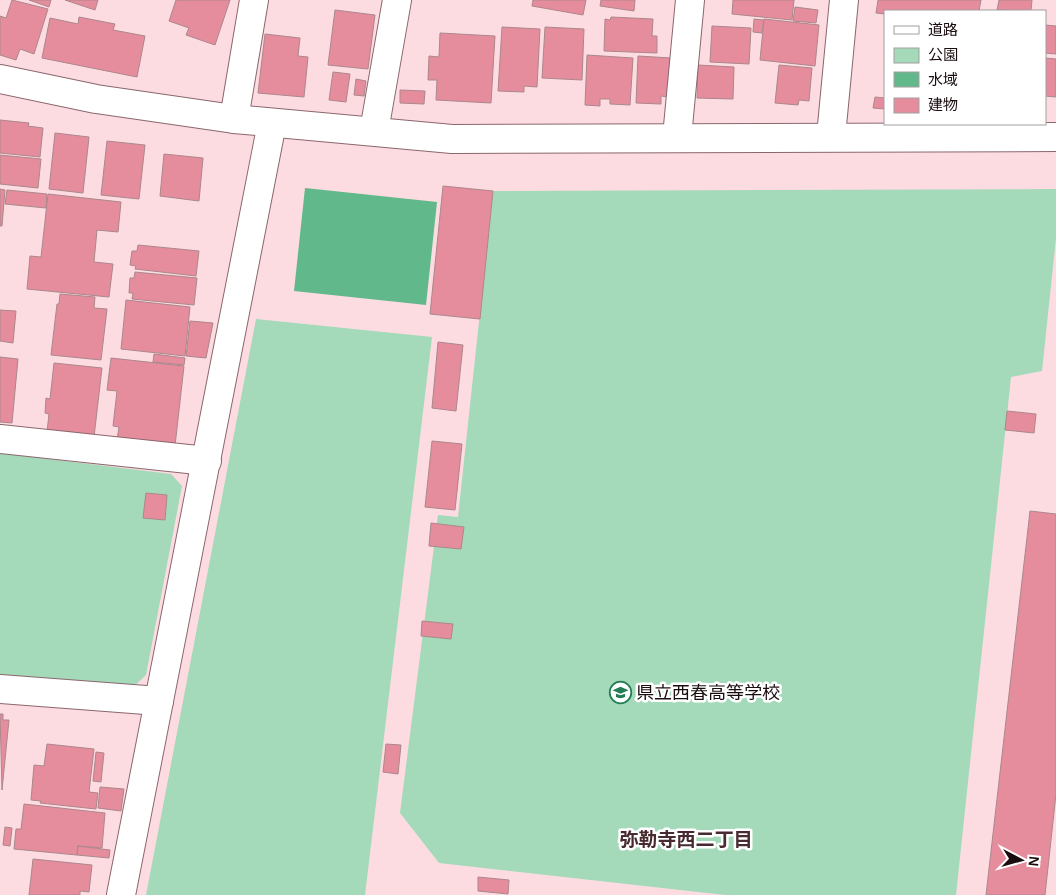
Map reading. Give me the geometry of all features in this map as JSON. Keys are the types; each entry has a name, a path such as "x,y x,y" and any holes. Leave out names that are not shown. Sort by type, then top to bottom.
{"street":[{"path":"234,118 254,0"},
{"path":"374,131 397,0"},
{"path":"677,137 690,0"},
{"path":"831,136 844,0"},
{"path":"0,79 96,99 272,124 452,139 831,136 1056,137"},
{"path":"121,895 272,124"},
{"path":"0,439 207,462"},
{"path":"0,690 159,701"}],"green space":[{"name":"県立西春高等学校","path":"1056,189 1056,238 1042,371 1011,377 956,895 725,895 439,863 400,813 438,515 458,517 493,191"},
{"path":"256,319 432,337 365,895 146,895"},
{"path":"0,453 171,474 182,486 146,675 132,688 0,676"}],"water":[{"path":"305,188 437,202 426,305 294,291"}],"building":[{"path":"12,0 48,9 34,54 20,49 16,60 0,55 0,16 6,18"},
{"path":"29,0 51,0 49,7"},
{"path":"65,0 98,0 95,10"},
{"path":"176,0 230,0 215,45 186,35 189,28 169,21"},
{"path":"533,0 586,0 583,15 532,6"},
{"path":"601,0 635,0 634,11 600,6"},
{"path":"733,0 794,0 792,20 732,14"},
{"path":"878,0 981,0 979,10 884,10 884,14 876,13"},
{"path":"999,0 1032,0 1031,10 997,10"},
{"path":"795,7 818,10 816,23 793,21"},
{"path":"335,10 375,15 368,69 328,65"},
{"path":"79,17 115,24 113,30 145,36 137,77 42,58 50,18 78,24"},
{"path":"611,17 653,19 652,36 657,36 657,53 604,51 605,19 610,20"},
{"path":"754,19 764,20 762,33 753,32"},
{"path":"764,19 819,25 815,66 760,60"},
{"path":"1046,25 1056,26 1056,54 1046,53"},
{"path":"712,26 751,28 749,64 710,62"},
{"path":"502,27 540,29 537,87 524,86 524,92 498,91"},
{"path":"545,27 584,29 582,80 542,78"},
{"path":"440,33 495,36 491,103 436,100 437,80 428,80 429,56 439,57"},
{"path":"265,34 300,38 298,56 308,57 304,97 258,93"},
{"path":"587,55 633,58 630,105 610,104 610,99 600,99 600,106 585,105"},
{"path":"638,56 671,58 668,97 661,96 661,104 636,103"},
{"path":"1046,58 1056,59 1056,97 1046,96"},
{"path":"698,65 734,67 733,99 697,98"},
{"path":"779,65 812,68 809,101 799,100 798,105 775,103"},
{"path":"333,72 350,74 346,102 329,100"},
{"path":"356,79 366,81 364,96 354,95"},
{"path":"400,90 425,91 424,104 400,103"},
{"path":"875,97 884,98 884,109 873,108"},
{"path":"0,120 29,123 28,126 43,128 40,157 0,153"},
{"path":"55,133 89,137 83,193 49,189"},
{"path":"107,141 145,145 139,199 101,195"},
{"path":"164,154 203,158 199,201 160,196"},
{"path":"0,155 41,159 38,188 0,184"},
{"path":"443,186 493,191 480,319 430,314"},
{"path":"0,189 5,190 2,226 0,226"},
{"path":"7,190 47,194 46,208 5,204"},
{"path":"48,194 121,202 118,232 97,230 94,262 113,264 109,297 27,289 30,256 41,257"},
{"path":"138,245 199,251 196,276 135,269 136,266 130,265 132,251 137,251"},
{"path":"135,272 197,278 194,305 132,299 133,293 129,293 130,278 134,278"},
{"path":"60,294 95,297 94,308 107,309 101,360 51,355 57,304 59,304"},
{"path":"126,300 190,307 185,356 121,349"},
{"path":"0,310 16,311 13,343 0,341"},
{"path":"190,321 213,323 206,358 186,356"},
{"path":"438,342 463,345 456,411 432,408"},
{"path":"154,354 185,358 184,365 153,362"},
{"path":"0,357 18,359 12,423 0,422"},
{"path":"111,358 184,366 175,446 117,440 119,427 113,426 117,391 107,390"},
{"path":"54,363 102,368 94,437 47,432 49,414 45,413 46,398 50,399"},
{"path":"1007,411 1036,414 1034,433 1005,430"},
{"path":"432,441 462,444 455,510 425,507"},
{"path":"146,493 167,495 165,520 143,518"},
{"path":"1030,511 1056,514 1056,794 1045,895 986,895"},
{"path":"431,523 464,527 461,549 429,546"},
{"path":"422,621 453,624 451,639 421,636"},
{"path":"0,714 3,714 3,720 9,720 2,790"},
{"path":"47,744 94,749 89,792 98,793 96,809 40,803 41,801 31,800 34,765 44,766"},
{"path":"386,744 401,745 398,774 383,772"},
{"path":"96,752 104,753 101,782 93,781"},
{"path":"100,787 124,789 121,811 98,808"},
{"path":"24,804 105,813 102,848 78,846 77,855 14,849 16,829 21,829"},
{"path":"5,827 12,828 10,846 3,845"},
{"path":"78,846 110,850 109,858 77,855"},
{"path":"33,859 92,865 89,892 80,891 80,895 29,895"},
{"path":"478,877 509,880 508,894 478,891"}],"place":[{"name":"県立西春高等学校","path":"620,693"}],"district":[{"name":"弥勒寺西二丁目","path":"686,839"}]}
